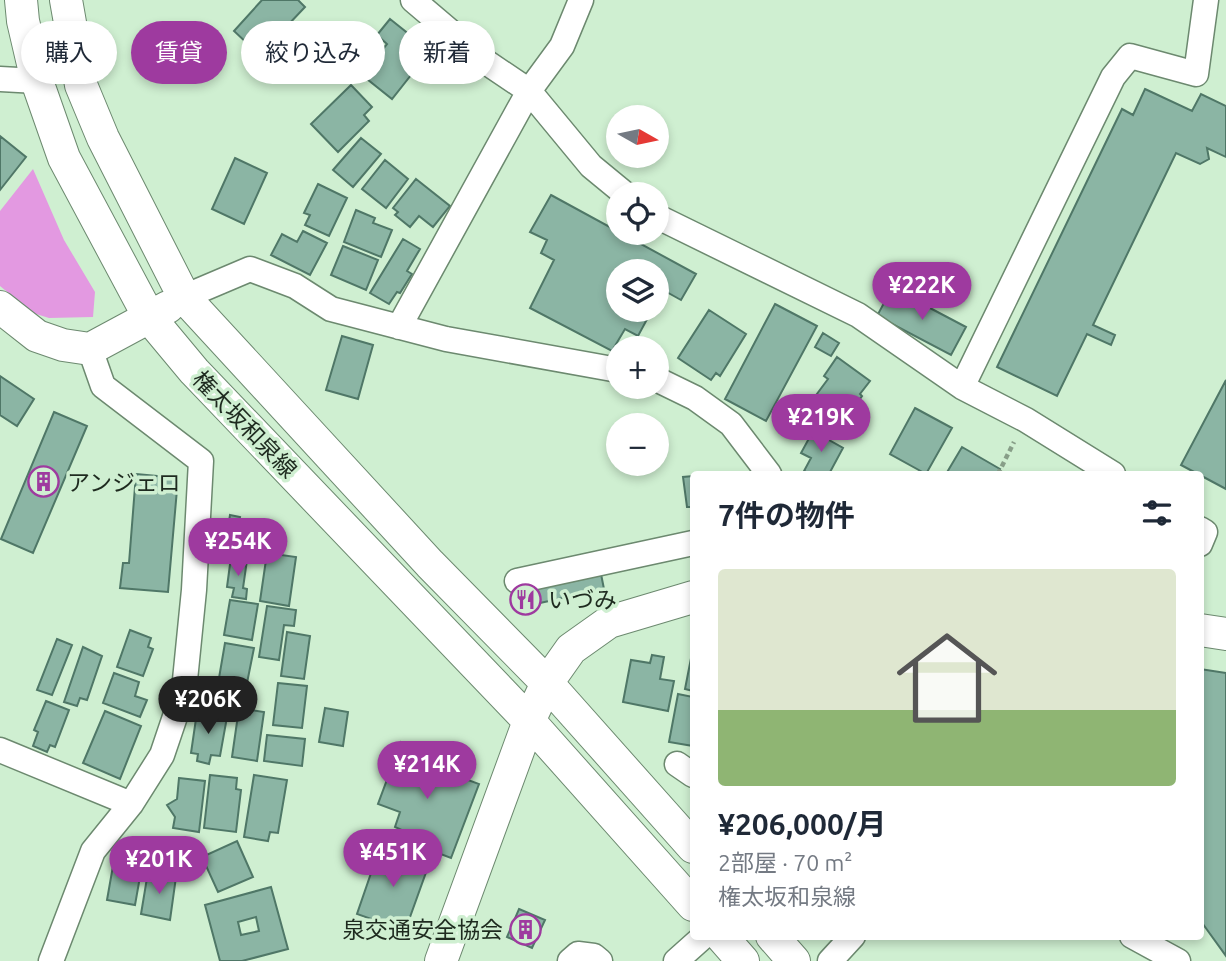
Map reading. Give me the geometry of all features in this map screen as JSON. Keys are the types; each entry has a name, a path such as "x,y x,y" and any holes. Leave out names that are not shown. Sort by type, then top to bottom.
{"street":[{"name":"権太坂和泉線","path":"21,0 23,21"},
{"name":"権太坂和泉線","path":"66,0 81,85 103,138 184,298 430,564 547,682 690,844"},
{"path":"413,0 486,62 529,91 591,166 610,182"},
{"path":"399,327 529,91 562,46 581,0"},
{"path":"962,387 1113,77 1130,57 1196,74 1206,0"},
{"path":"0,79 21,80"},
{"name":"権太坂和泉線","path":"38,84 64,158 149,317 194,372 529,722 690,902"},
{"path":"669,222 858,315 962,387 1026,420 1108,471"},
{"path":"0,307 37,336 63,345 90,349 184,298 250,269 295,286 331,309 446,339 606,368"},
{"path":"51,961 93,851 131,804 162,755 184,690 194,590 201,461 103,386 90,349"},
{"path":"669,385 695,398 731,424 767,471"},
{"path":"517,581 690,544"},
{"path":"441,961 529,722 547,682 571,649 609,622 690,598"},
{"path":"1204,631 1226,634"},
{"path":"184,690 235,695"},
{"path":"0,750 131,804"},
{"path":"676,961 700,940"},
{"path":"725,940 743,961"},
{"path":"776,940 794,961"},
{"path":"830,961 849,940"},
{"path":"1138,940 1168,959"},
{"path":"570,961 578,954 594,956 600,961"}],"shaded area":[{"path":"33,169 64,240 95,292 93,317 49,318 33,313 0,286 0,211"}],"building":[{"path":"262,0 298,0 305,7 292,21 243,21"},
{"path":"390,19 399,26 399,84 404,84 392,99 373,84 385,84 385,25"},
{"path":"241,23 241,38 234,31"},
{"path":"351,85 372,107 364,115 369,121 338,152 311,124"},
{"path":"1145,89 1192,111 1201,94 1226,106 1226,157 1207,148 1209,159 1200,164 1176,153 1093,325 1115,335 1111,345 1087,334 1057,396 997,367 1122,109 1133,115"},
{"path":"0,136 26,157 0,190"},
{"path":"361,138 381,154 353,187 333,170"},
{"path":"235,158 267,173 244,224 212,209"},
{"path":"385,160 408,179 386,208 362,189"},
{"path":"416,179 450,206 433,227 419,216 410,227 395,215 398,212 393,208"},
{"path":"318,184 347,198 329,236 305,225 310,215 304,213"},
{"path":"551,195 606,225 606,245 643,245 668,259 606,259 606,322 646,322 638,336 625,329 621,336 606,336 606,348 530,308 554,260 541,253 547,240 530,232"},
{"path":"356,210 375,218 373,223 392,230 381,257 344,242"},
{"path":"303,231 327,243 310,275 271,255 282,234 297,242"},
{"path":"403,239 420,249 407,271 412,274 389,304 370,293"},
{"path":"343,246 378,260 366,290 331,275"},
{"path":"669,259 696,274 681,300 669,293"},
{"path":"892,288 966,327 951,355 877,316"},
{"path":"775,304 817,326 766,421 725,399"},
{"path":"709,310 746,334 720,376 716,373 711,380 678,358"},
{"path":"823,333 839,343 831,356 815,347"},
{"path":"342,336 373,345 358,399 326,390"},
{"path":"837,357 870,381 832,438 807,420 814,410 808,406 828,379 824,376"},
{"path":"0,376 34,399 17,426 0,415"},
{"path":"1226,380 1226,489 1204,477 1204,471 1192,471 1181,465"},
{"path":"915,408 952,428 928,471 921,471 890,454"},
{"name":"アンジェロ","path":"54,412 87,426 33,553 1,539"},
{"path":"813,431 843,448 831,471 804,471 811,458 801,453"},
{"path":"962,447 1000,469 999,471 948,471"},
{"path":"136,474 178,478 168,592 120,588 123,563 129,563"},
{"path":"690,476 690,507 687,507 683,477"},
{"path":"230,515 240,517 239,522 251,524 246,556 224,553"},
{"path":"267,553 296,557 289,606 260,601"},
{"path":"231,557 247,560 243,588 247,589 246,599 232,597 234,588 227,587"},
{"path":"601,574 604,589 517,608 514,592"},
{"path":"230,600 258,604 252,640 224,635"},
{"path":"267,606 296,610 294,626 284,625 279,660 259,657"},
{"path":"130,630 151,638 148,647 153,649 143,676 117,667"},
{"path":"287,632 310,636 304,679 281,676"},
{"path":"57,639 72,645 52,695 37,690"},
{"path":"225,643 254,648 247,683 219,678"},
{"path":"83,647 102,656 87,700 80,698 77,706 64,702"},
{"path":"652,655 664,657 660,679 674,681 668,711 623,702 631,660 650,663"},
{"path":"690,663 690,690 685,689"},
{"path":"1204,670 1226,673 1226,956 1204,926"},
{"path":"114,673 139,682 135,696 147,700 140,717 103,703"},
{"path":"278,683 307,686 302,728 273,725"},
{"path":"678,694 690,696 690,746 669,742"},
{"path":"46,701 69,710 55,747 50,745 47,752 33,746 38,732 34,730"},
{"path":"239,708 264,712 257,761 232,757"},
{"path":"325,708 348,712 343,746 319,742"},
{"path":"105,711 141,726 120,779 83,763"},
{"path":"197,712 227,717 220,756 211,755 209,764 197,761 198,754 191,753"},
{"path":"267,735 305,739 302,766 264,761"},
{"path":"401,742 436,756 433,767 479,784 451,858 401,839 404,831 395,827 400,812 378,804"},
{"path":"210,775 237,778 236,789 241,790 236,832 204,828"},
{"path":"254,775 287,780 278,833 270,832 268,841 244,837"},
{"path":"179,778 205,781 199,832 173,828 175,817 167,805 177,799"},
{"path":"237,841 253,877 218,892 202,857"},
{"path":"380,847 429,864 405,931 357,914"},
{"path":"113,866 141,871 135,905 107,900"},
{"path":"148,872 176,877 170,920 141,914"},
{"path":"271,887 288,949 242,961 220,961 205,905","holes":["256,917 259,931 241,935 238,922"]},
{"name":"泉交通安全協会","path":"519,909 545,920 532,948 507,937"}],"place":[{"name":"アンジェロ","path":"44,482"},
{"name":"いづみ","path":"525,599"},
{"name":"泉交通安全協会","path":"526,929"}]}
